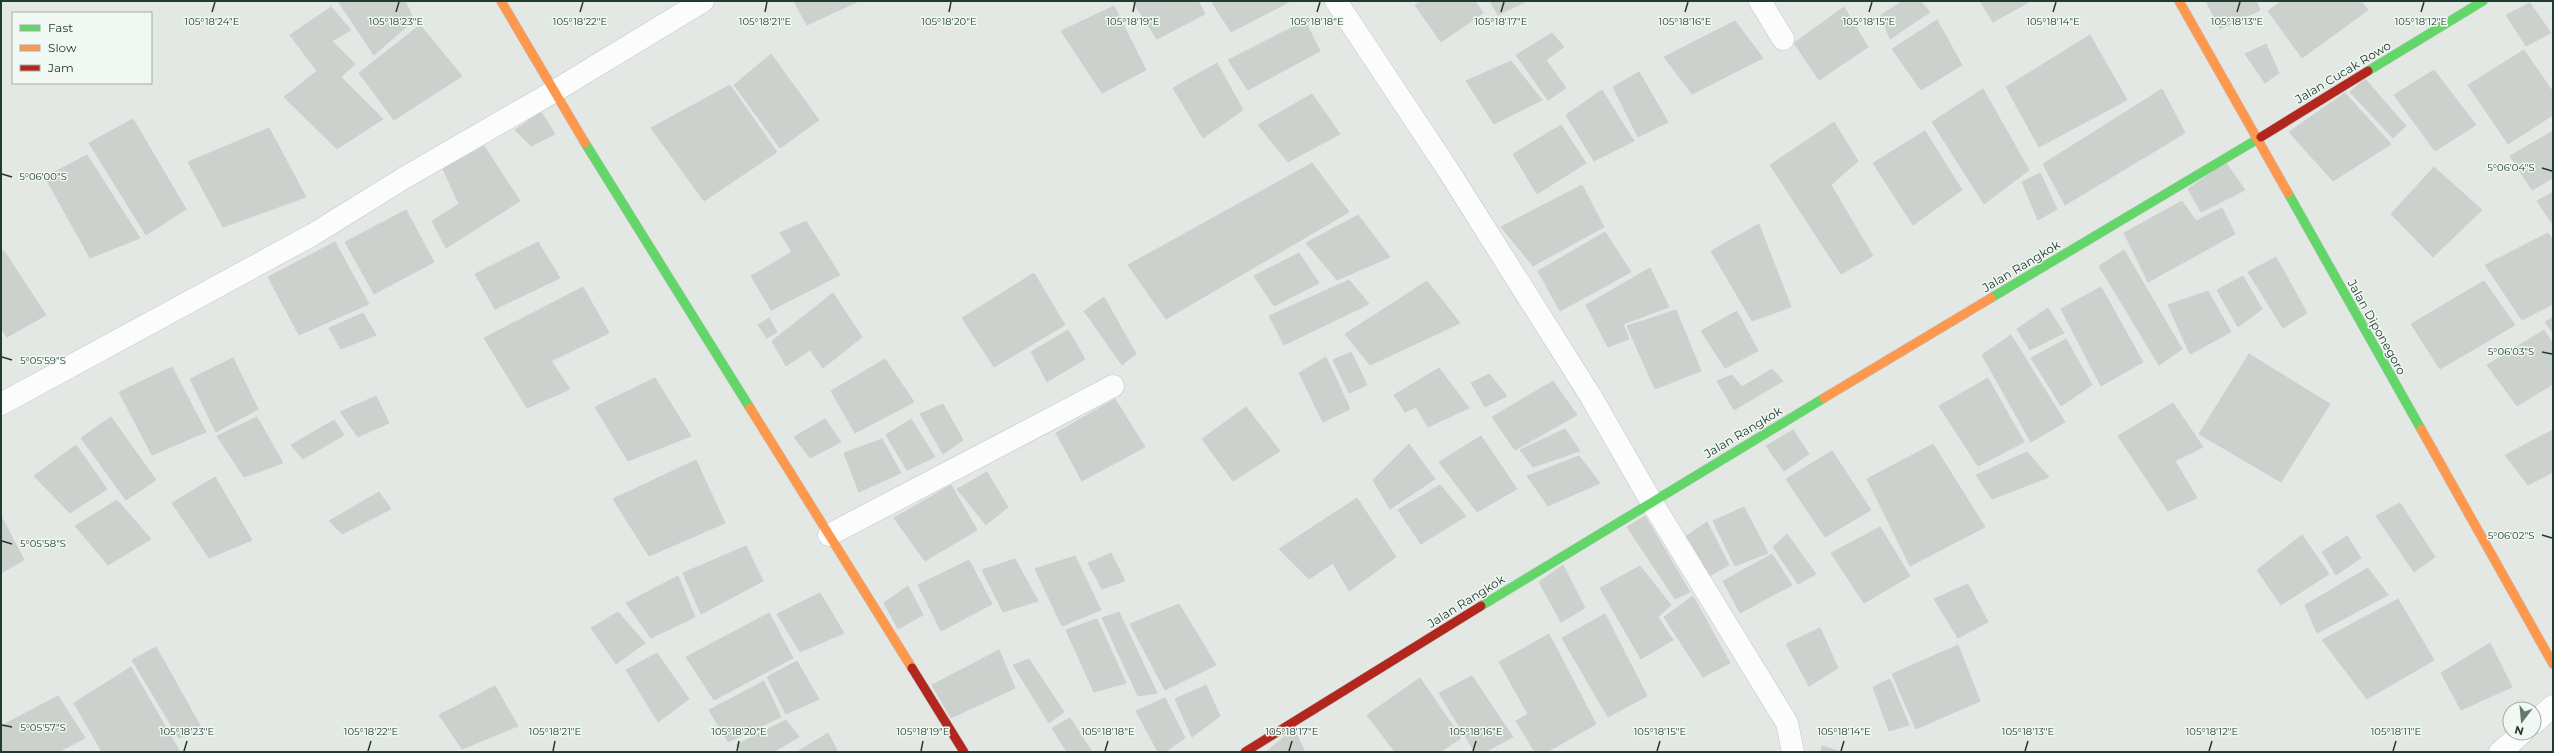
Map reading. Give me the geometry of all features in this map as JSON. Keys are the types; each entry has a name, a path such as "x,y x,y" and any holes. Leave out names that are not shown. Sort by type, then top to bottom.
{"street":[{"path":"501,1 553,92 964,752"},
{"path":"1,404 312,235 404,178 553,92 703,1"},
{"path":"1336,1 1448,170 1590,395 1651,501 1787,723 1793,752"},
{"path":"1760,1 1783,39"},
{"name":"Jalan Diponegoro","path":"2179,1 2553,664"},
{"name":"Jalan Cucak Rowo","path":"2257,139 2482,1"},
{"name":"Jalan Rangkok","path":"1245,752 1651,501 2257,139"},
{"path":"830,535 1113,386"},
{"path":"2542,716 2553,706"},
{"path":"2500,752 2513,741"}],"building":[{"path":"338,1 405,1 414,20 374,55"},
{"path":"794,1 859,1 807,25"},
{"path":"1198,1 1205,14 1157,39 1133,2"},
{"path":"1211,1 1291,1 1231,32"},
{"path":"1422,1 1475,1 1483,13 1441,42 1415,5"},
{"path":"1490,1 1527,1 1498,15"},
{"path":"1903,1 1920,1 1930,12 1890,39 1881,15"},
{"path":"1980,1 2028,1 2029,2 1993,22"},
{"path":"2206,1 2256,1 2260,10 2220,29"},
{"path":"2282,1 2361,1 2368,10 2302,58 2268,11"},
{"path":"2530,3 2551,33 2526,46 2506,15"},
{"path":"1114,6 1146,70 1102,93 1061,31"},
{"path":"331,7 351,30 332,41 355,64 341,77 383,119 337,149 284,97 317,71 290,35"},
{"path":"1844,7 1868,47 1819,80 1794,43"},
{"path":"1937,20 1962,65 1921,90 1892,49"},
{"path":"1305,21 1320,51 1248,90 1228,60"},
{"path":"1735,21 1763,58 1692,94 1664,57"},
{"path":"420,25 462,76 394,120 359,73"},
{"path":"1552,33 1564,47 1546,60 1566,88 1548,100 1516,55"},
{"path":"2090,35 2127,100 2039,147 2006,87"},
{"path":"2266,44 2279,73 2265,83 2245,54"},
{"path":"2524,50 2553,92 2553,115 2508,144 2468,85"},
{"path":"771,54 819,120 780,148 734,85"},
{"path":"1511,61 1542,100 1494,124 1466,81"},
{"path":"1217,63 1243,110 1203,138 1173,88"},
{"path":"2434,70 2476,125 2435,151 2394,95"},
{"path":"1639,72 1668,122 1638,137 1613,87"},
{"path":"2365,79 2406,126 2393,138 2350,92"},
{"path":"730,85 777,152 704,201 651,128"},
{"path":"1983,89 2029,170 1984,204 1932,122"},
{"path":"2162,89 2185,133 2065,205 2043,164"},
{"path":"1602,90 1634,141 1594,161 1566,115"},
{"path":"2345,93 2391,144 2333,181 2289,132"},
{"path":"1312,94 1340,134 1288,162 1258,125"},
{"path":"541,112 555,134 531,146 515,130"},
{"path":"133,119 186,209 146,235 89,143"},
{"path":"1834,122 1858,161 1831,185 1873,256 1841,274 1770,165"},
{"path":"1561,125 1586,163 1537,194 1513,154"},
{"path":"269,128 306,197 223,227 188,162"},
{"path":"1925,131 1962,190 1913,225 1873,163"},
{"path":"2553,131 2553,178 2532,190 2510,156"},
{"path":"484,146 520,201 446,248 432,221 459,204 443,169"},
{"path":"87,155 140,238 90,258 45,177"},
{"path":"1312,163 1349,212 1166,319 1128,265"},
{"path":"2226,163 2245,190 2201,212 2188,189"},
{"path":"2434,167 2482,210 2433,257 2391,214"},
{"path":"2040,173 2057,209 2038,220 2022,182"},
{"path":"1582,185 1604,227 1533,266 1501,227"},
{"path":"2553,192 2553,225 2537,201"},
{"path":"2182,201 2196,221 2222,208 2235,234 2148,282 2124,233"},
{"path":"406,210 434,262 374,294 345,242"},
{"path":"1358,215 1390,257 1337,280 1306,243"},
{"path":"806,221 840,275 771,310 751,276 792,252 780,233"},
{"path":"1759,224 1791,307 1752,321 1711,251"},
{"path":"1605,232 1631,272 1560,311 1538,271"},
{"path":"2548,233 2553,240 2553,304 2522,320 2485,265"},
{"path":"335,242 369,304 299,335 268,277"},
{"path":"538,242 560,278 495,309 475,274"},
{"path":"2124,250 2182,349 2159,365 2099,266"},
{"path":"4,251 46,315 7,337 1,328 1,252"},
{"path":"1299,253 1319,283 1274,306 1254,276"},
{"path":"2276,257 2307,313 2283,328 2248,272"},
{"path":"1650,268 1669,307 1623,324 1629,339 1608,347 1586,305"},
{"path":"1034,273 1065,325 994,367 962,318"},
{"path":"2243,276 2262,309 2238,327 2217,290"},
{"path":"1349,280 1369,304 1284,345 1269,316"},
{"path":"1427,281 1460,323 1370,365 1345,334"},
{"path":"2484,281 2515,325 2440,369 2411,324"},
{"path":"583,287 609,333 551,361 570,389 527,408 484,338"},
{"path":"2101,287 2143,362 2101,386 2061,309"},
{"path":"2208,291 2231,332 2190,354 2168,305"},
{"path":"833,293 862,337 823,368 810,350 786,366 772,341"},
{"path":"1104,297 1136,354 1122,365 1084,311"},
{"path":"2048,308 2064,333 2030,350 2017,329"},
{"path":"1676,310 1701,371 1655,389 1627,326"},
{"path":"1737,311 1758,351 1725,368 1701,331"},
{"path":"363,313 376,335 341,349 329,328"},
{"path":"2553,317 2553,333 2545,322"},
{"path":"769,318 777,332 767,338 758,325"},
{"path":"1068,330 1085,359 1047,382 1031,352"},
{"path":"2544,330 2553,344 2553,384 2517,406 2487,365"},
{"path":"2011,335 2065,422 2031,442 1982,355"},
{"path":"2066,339 2092,385 2061,406 2031,358"},
{"path":"1351,352 1367,385 1349,393 1333,360"},
{"path":"2249,354 2330,404 2281,482 2199,434"},
{"path":"1326,357 1350,409 1323,422 1299,373"},
{"path":"233,358 258,409 216,432 190,379"},
{"path":"885,359 914,402 855,433 831,391"},
{"path":"172,367 206,432 152,455 119,392"},
{"path":"1439,368 1469,408 1428,427 1416,407 1405,412 1394,395"},
{"path":"1772,369 1783,381 1734,410 1717,381 1732,375 1742,387"},
{"path":"1489,374 1507,396 1485,407 1471,383"},
{"path":"655,378 691,436 628,461 595,407"},
{"path":"1988,378 2024,442 1978,466 1939,406"},
{"path":"1553,381 1577,415 1515,450 1492,417"},
{"path":"376,396 389,423 358,437 340,412"},
{"path":"1115,399 1145,447 1082,481 1056,433"},
{"path":"2173,403 2203,447 2175,461 2197,498 2168,511 2118,436"},
{"path":"943,404 963,440 943,454 920,414"},
{"path":"1246,407 1280,451 1233,481 1202,439"},
{"path":"111,417 156,480 126,500 81,438"},
{"path":"257,417 283,463 244,477 217,436"},
{"path":"825,419 841,442 810,458 794,437"},
{"path":"911,419 935,457 907,470 886,435"},
{"path":"334,420 344,435 303,459 291,445"},
{"path":"1565,429 1580,451 1533,467 1520,450"},
{"path":"1793,430 1809,454 1784,471 1766,446"},
{"path":"2553,430 2553,472 2528,485 2505,455"},
{"path":"1481,436 1517,489 1477,512 1439,462"},
{"path":"882,439 901,473 859,492 844,453"},
{"path":"1409,444 1435,479 1390,509 1373,480"},
{"path":"1933,444 1985,527 1910,566 1867,479"},
{"path":"76,445 107,489 70,513 34,476"},
{"path":"1832,451 1871,510 1825,537 1786,479"},
{"path":"2027,452 2049,477 1992,499 1976,475"},
{"path":"1579,456 1600,483 1548,506 1527,476"},
{"path":"696,460 725,523 649,556 613,499"},
{"path":"987,472 1008,507 986,525 957,489"},
{"path":"215,477 252,540 209,558 172,503"},
{"path":"951,485 977,530 925,561 894,518"},
{"path":"1440,485 1466,516 1421,544 1398,510"},
{"path":"379,492 391,509 342,534 329,521"},
{"path":"1357,498 1396,557 1349,591 1333,563 1309,579 1279,549"},
{"path":"117,500 151,539 108,565 75,526"},
{"path":"2400,503 2435,557 2414,572 2376,516"},
{"path":"1744,507 1768,553 1735,566 1713,521"},
{"path":"1,516 24,560 1,573"},
{"path":"1645,516 1690,592 1675,599 1627,527"},
{"path":"1707,522 1729,565 1707,577 1685,537"},
{"path":"1880,527 1910,576 1864,603 1831,553"},
{"path":"1787,534 1816,574 1798,584 1773,547"},
{"path":"2302,535 2329,574 2281,605 2257,570"},
{"path":"2347,536 2361,558 2336,575 2322,552"},
{"path":"746,546 763,581 701,614 683,573"},
{"path":"1111,553 1125,581 1102,589 1088,563"},
{"path":"1772,554 1792,585 1740,613 1723,581"},
{"path":"1075,556 1101,610 1062,626 1035,569"},
{"path":"1015,559 1038,601 1003,612 982,570"},
{"path":"969,560 992,604 941,631 918,585"},
{"path":"1563,565 1585,608 1561,622 1539,582"},
{"path":"1640,566 1671,605 1658,617 1673,640 1641,659 1600,588"},
{"path":"2368,568 2388,595 2317,633 2305,605"},
{"path":"678,576 695,617 651,638 626,603"},
{"path":"1968,584 1988,622 1958,638 1934,599"},
{"path":"908,586 923,615 898,629 884,603"},
{"path":"820,593 844,633 800,652 777,614"},
{"path":"1693,596 1730,663 1703,677 1664,617"},
{"path":"2398,599 2434,660 2367,699 2322,640"},
{"path":"1179,604 1216,665 1165,690 1130,624"},
{"path":"618,612 645,643 616,664 591,628"},
{"path":"1119,612 1157,693 1138,696 1102,618"},
{"path":"769,613 793,658 714,700 686,657"},
{"path":"1605,614 1647,696 1608,717 1562,638"},
{"path":"1097,619 1126,683 1094,692 1066,630"},
{"path":"1820,628 1838,668 1809,686 1786,644"},
{"path":"1549,634 1596,724 1547,752 1535,752 1516,721 1528,714 1499,662"},
{"path":"2490,643 2512,687 2461,710 2441,673"},
{"path":"1958,645 1980,701 1916,729 1892,674"},
{"path":"156,647 202,729 179,738 132,660"},
{"path":"999,650 1015,688 951,718 932,685"},
{"path":"657,653 689,699 658,722 626,670"},
{"path":"1029,659 1064,712 1049,723 1013,665"},
{"path":"797,661 819,699 786,714 767,677"},
{"path":"131,667 180,752 102,752 74,703"},
{"path":"1472,676 1513,737 1485,752 1475,752 1439,693"},
{"path":"1420,678 1461,738 1440,752 1395,752 1367,715"},
{"path":"1890,679 1909,725 1889,731 1873,687"},
{"path":"764,681 781,717 728,742 709,710"},
{"path":"1206,685 1220,716 1192,737 1175,699"},
{"path":"495,686 518,726 462,749 439,715"},
{"path":"58,696 85,738 58,752 1,752 1,726"},
{"path":"1165,698 1185,738 1165,752 1158,752 1136,711"},
{"path":"1070,718 1092,752 1067,752 1052,728"},
{"path":"786,720 799,737 773,752 741,752 736,745"},
{"path":"1294,729 1305,752 1266,752"},
{"path":"828,733 838,752 797,752"},
{"path":"1822,746 1842,752 1821,752"}],"traffic: fast":[{"path":"2368,71 2483,1"},
{"path":"1991,298 2261,137"},
{"path":"585,143 750,408"},
{"path":"2288,193 2421,429"},
{"path":"1481,606 1824,398"}],"traffic: slow":[{"path":"501,1 585,143"},
{"path":"2179,1 2288,193"},
{"path":"1824,398 1991,298"},
{"path":"750,408 912,668"},
{"path":"2421,429 2553,664"}],"traffic: jam":[{"path":"2261,137 2368,71"},
{"path":"1245,752 1481,606"},
{"path":"912,668 964,752"}]}
